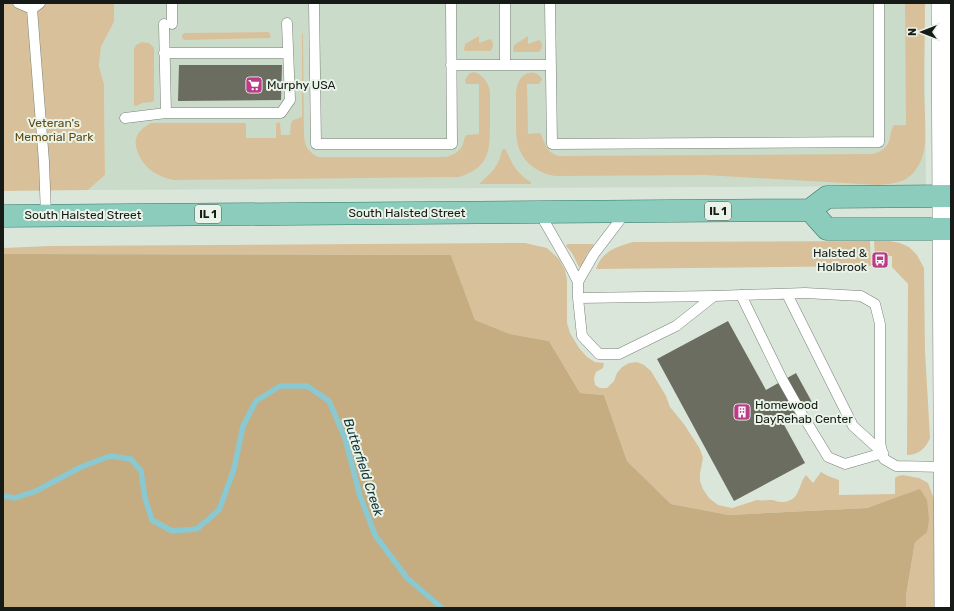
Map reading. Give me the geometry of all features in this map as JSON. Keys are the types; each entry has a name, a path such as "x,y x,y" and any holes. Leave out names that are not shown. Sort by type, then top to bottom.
{"main road":[{"path":"947,196 827,197 810,210 827,230 947,229"},
{"name":"South Halsted Street","path":"3,216 810,210"}],"street":[{"path":"942,3 947,109 948,407 944,467 945,608"}],"lane":[{"path":"18,3 36,6 46,216"},
{"path":"166,113 164,53 172,3"},
{"path":"314,3 316,144 452,144 451,3"},
{"path":"505,3 505,64"},
{"path":"550,3 552,144 879,142 879,3"},
{"path":"125,118 166,113 280,113 290,100 287,23"},
{"path":"164,53 288,53"},
{"path":"451,65 551,65"},
{"path":"540,212 578,282 582,336 599,354 618,354 676,326 714,296"},
{"path":"578,282 594,254 626,212"},
{"path":"578,298 806,293 861,296 875,304 880,324 880,443 884,459 896,466 944,467"},
{"path":"787,294 853,426 882,453"},
{"path":"741,295 782,378 800,411 828,456 846,464 882,453"}],"shaded area":[{"path":"114,3 924,3 926,186 88,190 105,175 104,84 99,66 101,47 114,22"},
{"path":"3,254 451,255 475,320 510,334 549,341 580,393 604,395 627,461 671,504 729,515 867,508 920,489 927,500 929,520 927,532 915,542 906,596 906,608 3,608"}],"green space":[{"name":"Veteran's Memorial Park","path":"3,3 114,3 114,22 101,47 99,66 104,84 105,175 88,190 3,191"},
{"path":"905,3 925,3 925,144 919,166 907,179 902,181 878,185 705,175 556,176 549,175 530,165 519,148 516,133 516,91 518,82 523,76 529,73 535,73 538,74 542,80 539,84 527,84 528,134 540,133 548,150 559,156 875,153 888,144 894,125 906,125"},
{"path":"269,32 270,38 185,40 182,37 185,33"},
{"path":"302,33 304,135 307,148 311,153 318,157 446,157 454,154 462,147 466,135 479,134 479,84 466,84 465,81 468,75 475,72 483,77 489,86 490,91 489,144 488,152 482,164 469,173 459,177 174,180 162,177 144,164 136,148 136,139 137,135 151,123 245,123 246,138 276,138 276,124 278,122 280,123 281,135 290,135 291,123 293,120 302,117"},
{"path":"479,36 479,43 490,39 492,41 493,45 490,51 464,50 465,44"},
{"path":"528,36 528,44 539,40 541,42 542,46 540,51 514,52 514,45"},
{"path":"142,42 149,43 154,48 154,101 142,103 136,106 134,105 134,49 136,45"},
{"path":"504,149 522,176 531,182 531,184 480,184 494,168 499,160 502,150"},
{"path":"870,241 871,266 596,269 602,258 610,251 633,242"},
{"path":"874,241 890,241 909,247 917,255 924,268 925,351 930,438 922,450 911,455 907,455 908,284 892,267 892,256 875,257"},
{"path":"525,243 547,248 559,259 565,270 567,280 567,323 570,333 579,348 587,357 595,362 604,363 603,368 596,372 594,378 595,385 600,388 607,388 614,381 617,373 622,367 629,363 637,362 644,365 651,371 666,396 670,407 684,424 700,449 703,458 700,481 709,498 718,505 732,508 757,500 773,500 779,502 788,501 796,496 806,475 813,483 821,472 839,480 839,495 895,494 895,478 903,475 919,478 928,483 934,499 939,608 906,608 906,597 915,542 920,490 867,508 729,515 671,504 627,461 604,395 580,393 549,341 510,334 475,320 451,255 3,254 3,248 50,246"},
{"path":"567,244 593,244 594,246 587,254 582,266 579,267 572,253 566,246"}],"building":[{"name":"Murphy USA","path":"179,65 282,65 281,100 178,101"},
{"name":"Homewood DayRehab Center","path":"728,321 766,390 796,373 813,404 782,421 805,463 734,501 657,359"}],"waterway":[{"name":"Butterfield Creek","path":"3,496 15,498 36,491 81,467 110,456 131,459 141,471 145,498 152,520 172,531 197,529 219,510 234,469 243,426 256,401 280,386 307,386 329,401 345,438 360,496 375,535 407,578 442,608"}],"place":[{"name":"Murphy USA","path":"254,85"},
{"name":"Halsted & Holbrook","path":"880,260"},
{"name":"Homewood DayRehab Center","path":"742,412"}]}
